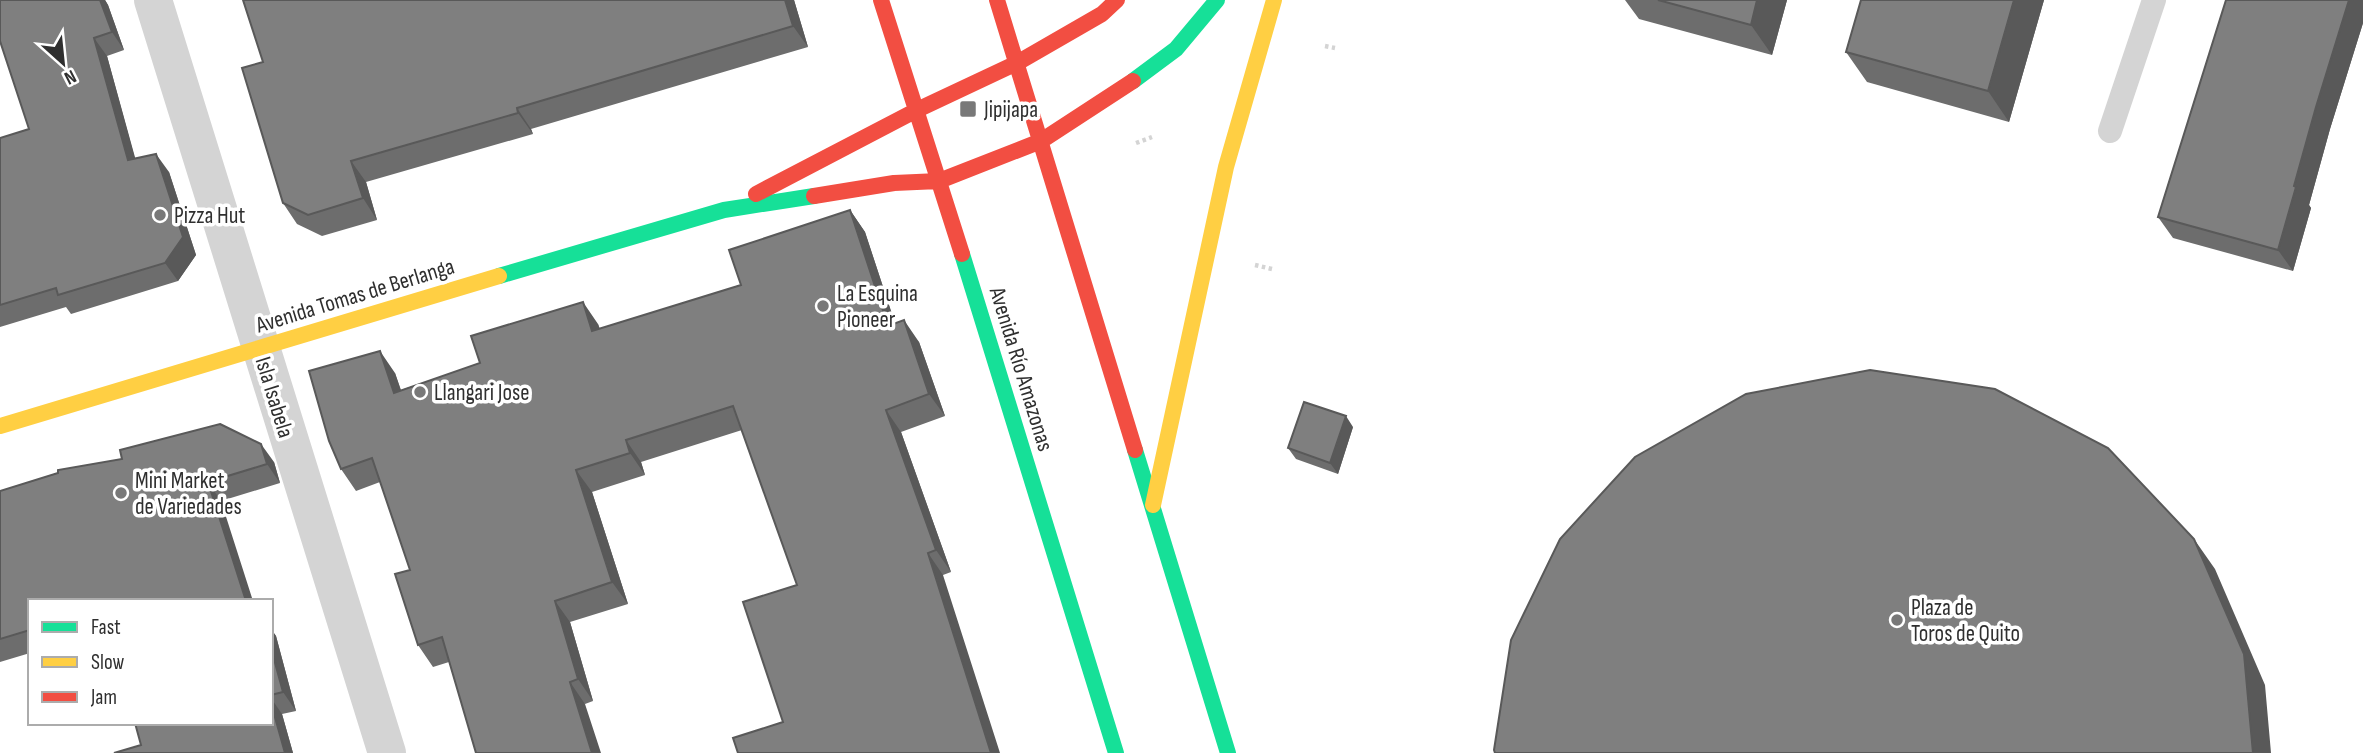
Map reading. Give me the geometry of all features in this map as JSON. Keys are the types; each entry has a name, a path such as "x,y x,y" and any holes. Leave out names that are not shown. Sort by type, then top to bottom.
{"main road":[{"name":"Avenida Río Amazonas","path":"881,0 1116,753"},
{"path":"998,0 1228,753"},
{"name":"Avenida Tomas de Berlanga","path":"724,210 917,110 1017,63 1102,14 1117,0"},
{"name":"Avenida Tomas de Berlanga","path":"0,426 724,210 894,183 939,181 1041,141 1114,95 1176,49 1217,0"},
{"path":"1153,507 1226,167 1274,0"}],"street":[{"name":"Isla Isabela","path":"152,0 387,753"}],"lane":[{"path":"2110,131 2154,0"}],"path":[{"path":"1325,46 1335,48"},
{"path":"1136,143 1152,136"},
{"path":"1251,264 1272,269"}],"building":[{"path":"0,0 100,0 112,32 94,38 128,160 156,154 183,237 165,263 58,295 56,288 0,305 0,138 29,129 0,41"},
{"path":"243,0 785,0 793,26 517,108 518,113 351,161 363,198 308,215 283,203 242,68 263,62"},
{"path":"1658,0 1757,0 1751,25"},
{"path":"1861,0 2014,0 1988,91 1846,52"},
{"path":"2226,0 2349,0 2316,107 2278,250 2158,217"},
{"path":"850,210 888,326 904,320 929,394 886,410 936,550 928,553 991,753 738,753 733,738 783,722 743,602 797,585 733,406 626,440 630,453 576,470 612,582 555,601 578,679 570,682 592,753 476,753 442,637 418,645 395,574 410,570 372,458 341,469 329,441 309,371 380,351 394,393 480,363 471,336 583,302 592,331 741,285 729,250"},
{"name":"Plaza de Toros de Quito","path":"1870,370 1995,389 2108,448 2194,539 2244,654 2253,753 1495,753 1511,640 1560,539 1635,457 1746,394"},
{"path":"1304,402 1346,416 1330,463 1288,448"},
{"path":"220,424 261,444 267,464 208,482 245,599 28,599 28,631 0,639 0,491 58,473 58,470 122,459 120,450"},
{"path":"273,655 283,692 273,694"},
{"path":"273,710 285,753 114,753 141,745 136,725 273,725"}],"traffic: fast":[{"path":"1133,81 1176,49 1217,0"},
{"path":"499,276 724,210 814,196"},
{"path":"962,254 1116,753"},
{"path":"1135,450 1228,753"}],"traffic: slow":[{"path":"1153,505 1226,167 1274,0"},
{"path":"0,426 499,276"}],"traffic: jam":[{"path":"881,0 962,254"},
{"path":"997,0 1135,450"},
{"path":"756,194 917,110 1017,63 1102,14 1117,0"},
{"path":"814,196 894,183 939,181 1041,141 1133,81"}],"place":[{"name":"Jipijapa","path":"968,109"},
{"name":"Pizza Hut","path":"160,215"},
{"name":"La Esquina Pioneer","path":"823,306"},
{"name":"Llangari Jose","path":"420,392"},
{"name":"Mini Market de Variedades","path":"121,493"},
{"name":"Plaza de Toros de Quito","path":"1897,620"}]}
